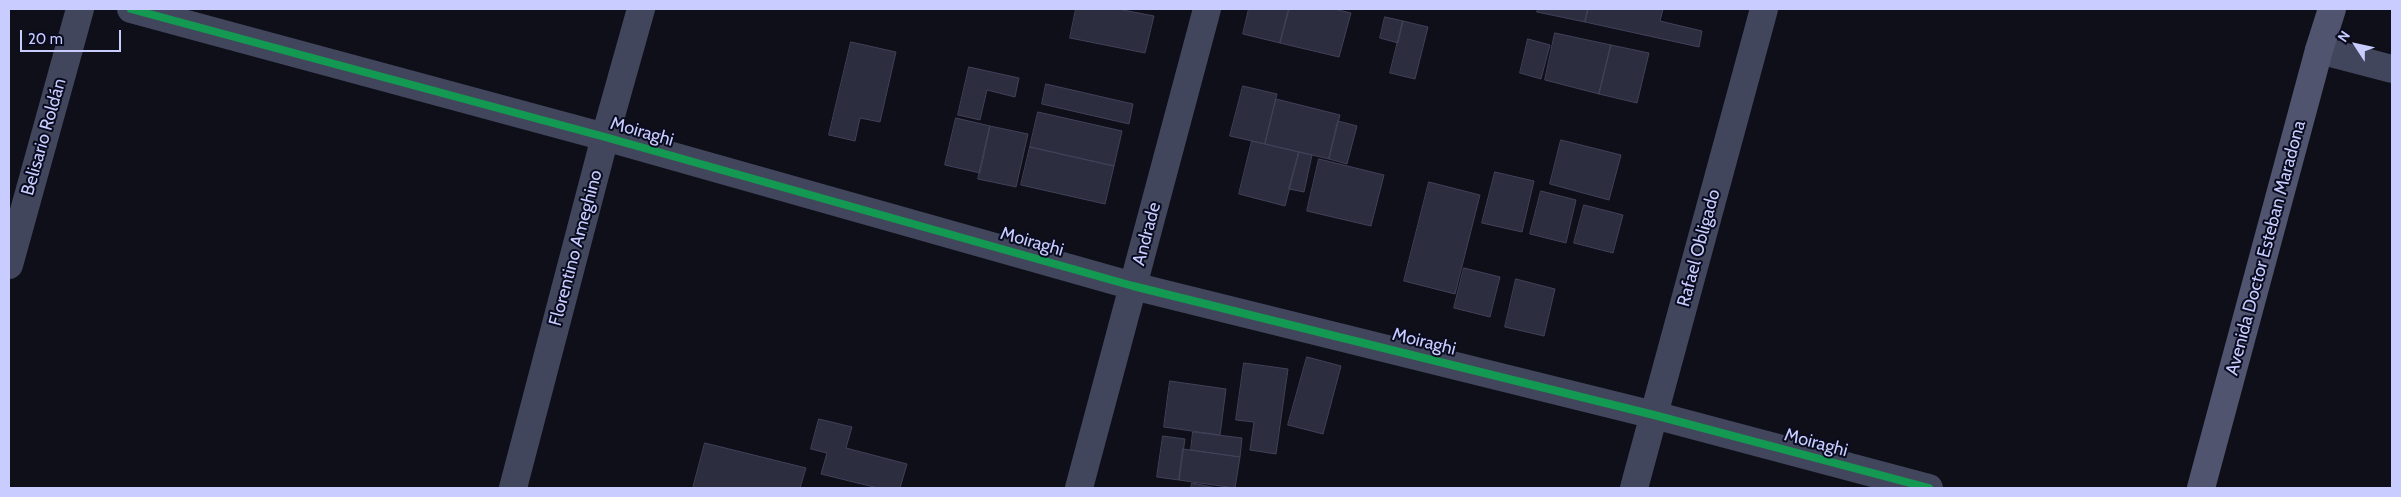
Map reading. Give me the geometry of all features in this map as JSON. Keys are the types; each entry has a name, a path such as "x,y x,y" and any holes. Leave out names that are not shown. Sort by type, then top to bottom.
{"main road":[{"name":"Avenida Doctor Esteban Maradona","path":"2202,488 2319,50 2332,9"}],"street":[{"name":"Belisario Roldán","path":"9,265 80,9"},
{"name":"Moiraghi","path":"131,9 605,137 1133,286 1654,415 1929,488"},
{"name":"Florentino Ameghino","path":"513,488 605,137 641,9"},
{"name":"Andrade","path":"1079,488 1207,9"},
{"name":"Rafael Obligado","path":"1634,488 1764,9"},
{"path":"2319,50 2392,69"}],"building":[{"path":"1076,9 1118,9 1154,16 1145,53 1070,38"},
{"path":"1249,9 1289,9 1280,43 1243,34"},
{"path":"1289,9 1334,9 1351,13 1339,57 1280,43"},
{"path":"1538,9 1588,9 1585,22 1537,12"},
{"path":"1588,9 1663,9 1660,21 1702,31 1699,47 1585,22"},
{"path":"1385,17 1403,21 1398,43 1380,38"},
{"path":"1403,21 1428,27 1415,79 1390,73"},
{"path":"1555,33 1611,45 1599,94 1545,80"},
{"path":"1528,39 1550,45 1541,79 1520,73"},
{"path":"851,42 896,52 880,122 860,118 855,141 829,135"},
{"path":"1611,45 1649,53 1637,103 1599,94"},
{"path":"969,67 1019,78 1015,97 987,90 980,120 958,115"},
{"path":"1046,84 1133,104 1129,124 1042,104"},
{"path":"1243,86 1277,94 1265,144 1230,136"},
{"path":"1276,99 1340,115 1329,159 1265,144"},
{"path":"1038,112 1122,131 1114,166 1030,147"},
{"path":"956,118 990,126 980,173 945,165"},
{"path":"1338,121 1357,126 1347,164 1329,159"},
{"path":"990,126 1028,134 1016,187 978,179"},
{"path":"1561,140 1621,155 1609,200 1550,184"},
{"path":"1252,141 1299,152 1285,206 1239,194"},
{"path":"1030,147 1114,166 1105,204 1021,185"},
{"path":"1299,152 1312,155 1304,192 1289,189"},
{"path":"1319,159 1384,175 1371,226 1307,211"},
{"path":"1495,172 1534,181 1522,232 1482,223"},
{"path":"1429,182 1480,195 1455,294 1404,281"},
{"path":"1541,191 1576,200 1566,243 1530,234"},
{"path":"1584,205 1623,215 1613,253 1574,243"},
{"path":"1464,268 1500,277 1490,317 1454,308"},
{"path":"1516,279 1555,289 1544,336 1505,327"},
{"path":"1307,357 1341,366 1323,434 1288,425"},
{"path":"1244,363 1288,369 1276,454 1250,450 1254,422 1236,420"},
{"path":"1170,381 1226,389 1220,435 1164,427"},
{"path":"819,419 852,427 846,448 907,464 900,488 878,488 821,474 827,453 811,449"},
{"path":"1193,432 1242,438 1240,457 1191,450"},
{"path":"1163,436 1185,439 1179,480 1157,477"},
{"path":"705,443 806,468 800,488 693,488"},
{"path":"1183,449 1240,457 1235,488 1179,480"},
{"path":"1192,483 1217,488 1191,488"}],"cycle path":[{"path":"131,9 605,137 1133,286 1654,415 1929,488"}]}
